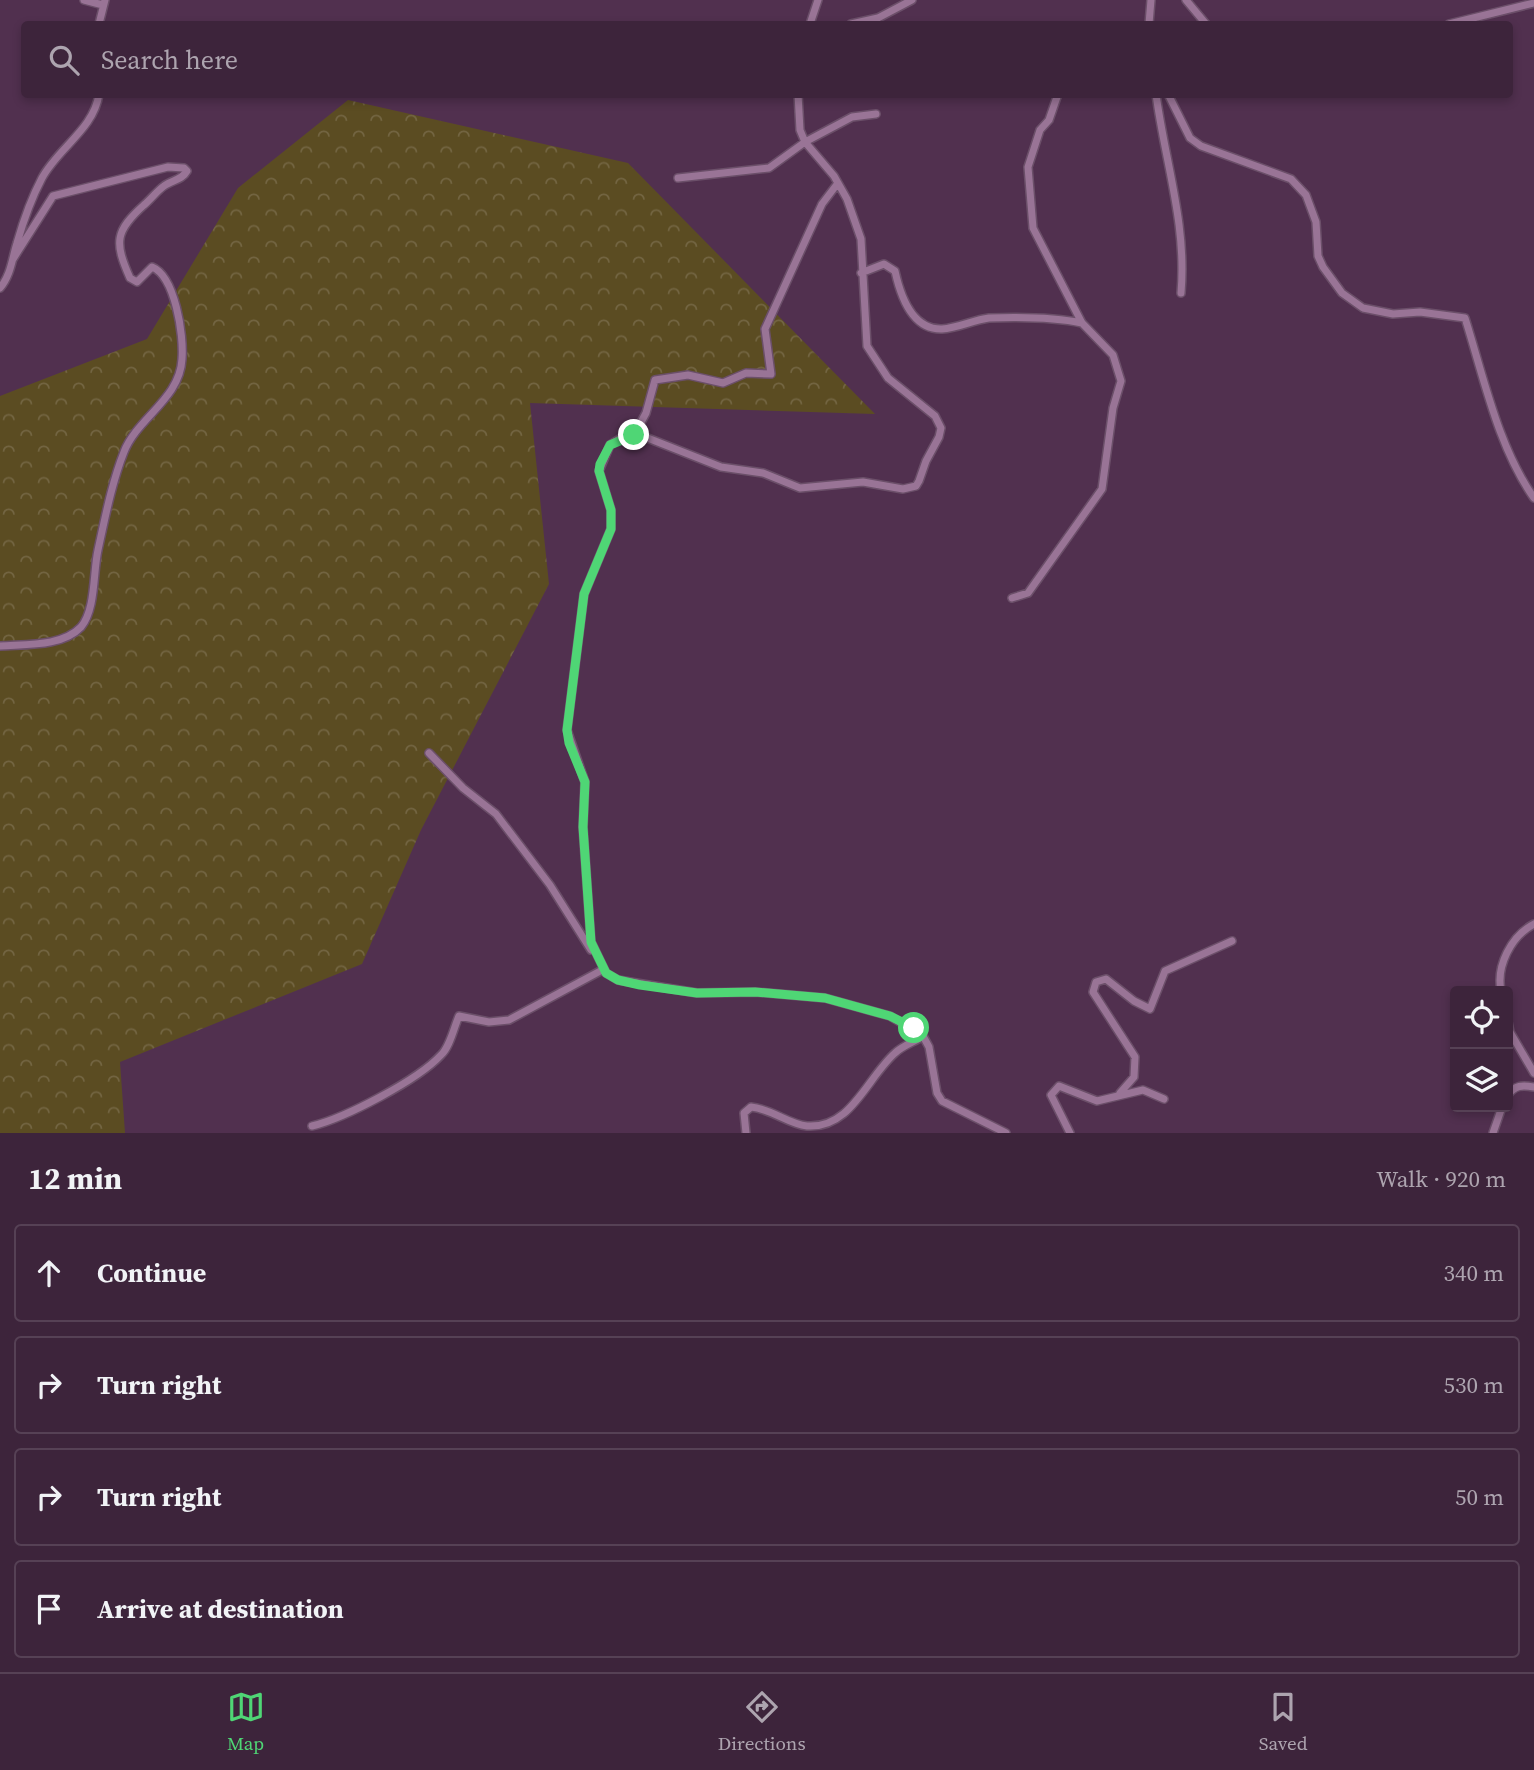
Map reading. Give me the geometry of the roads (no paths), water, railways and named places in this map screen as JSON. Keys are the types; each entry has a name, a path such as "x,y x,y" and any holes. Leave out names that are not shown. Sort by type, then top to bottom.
{"street":[{"path":"84,0 104,3 100,21"},
{"path":"811,21 818,0"},
{"path":"864,21 878,18 912,0"},
{"path":"1149,21 1151,0"},
{"path":"1186,0 1204,21"},
{"path":"1461,21 1534,2"},
{"path":"0,288 13,260 41,180 53,159 86,126 97,98"},
{"path":"634,435 691,453 721,467 762,473 800,488 863,482 903,489 916,486 941,428 936,416 888,378 867,346 861,239 847,199 838,183 805,142 800,130 798,98"},
{"path":"1012,598 1028,593 1102,489 1113,408 1121,381 1113,355 1082,323 1033,228 1028,167 1040,130 1049,120 1057,98"},
{"path":"1157,98 1181,223 1184,260 1181,293"},
{"path":"1170,98 1191,138 1201,146 1291,179 1306,195 1316,222 1318,256 1342,293 1363,308 1393,314 1420,312 1465,318 1501,430 1524,484 1534,498"},
{"path":"678,178 769,168 805,142 852,117 876,114"},
{"path":"0,646 58,640 74,634 84,623 98,550 124,451 163,402 180,373 183,359 175,303 168,281 152,267 137,282 130,278 119,245 119,236 126,221 163,186 184,177 187,172 184,168 168,167 53,196 13,260"},
{"path":"601,965 591,942 586,884 585,782 569,743 567,730 584,594 611,529 611,510 599,471 600,464 610,445 634,435 646,413 655,380 688,375 723,383 746,373 771,374 765,329 822,204 838,183"},
{"path":"861,273 884,264 895,271 902,299 917,319 929,327 940,329 988,318 1082,323"},
{"path":"429,753 463,788 496,814 550,885 601,965 618,980 697,993 755,992 825,998 890,1016 923,1036 942,1101 1006,1133"},
{"path":"1501,986 1502,965 1509,949 1526,928 1534,924"},
{"path":"1120,1093 1134,1077 1135,1057 1093,992 1096,982 1106,979 1134,1001 1150,1009 1165,971 1232,941"},
{"path":"312,1126 329,1122 407,1081 443,1054 459,1016 489,1022 509,1020 601,965"},
{"path":"746,1133 744,1113 751,1107 767,1108 804,1126 827,1125 843,1118 897,1051 923,1036"},
{"path":"1513,1037 1534,1073"},
{"path":"1513,1088 1523,1085 1534,1087"},
{"path":"1070,1133 1051,1095 1059,1086 1097,1101 1120,1093 1143,1090 1164,1099"},
{"path":"1493,1133 1500,1112"}]}
